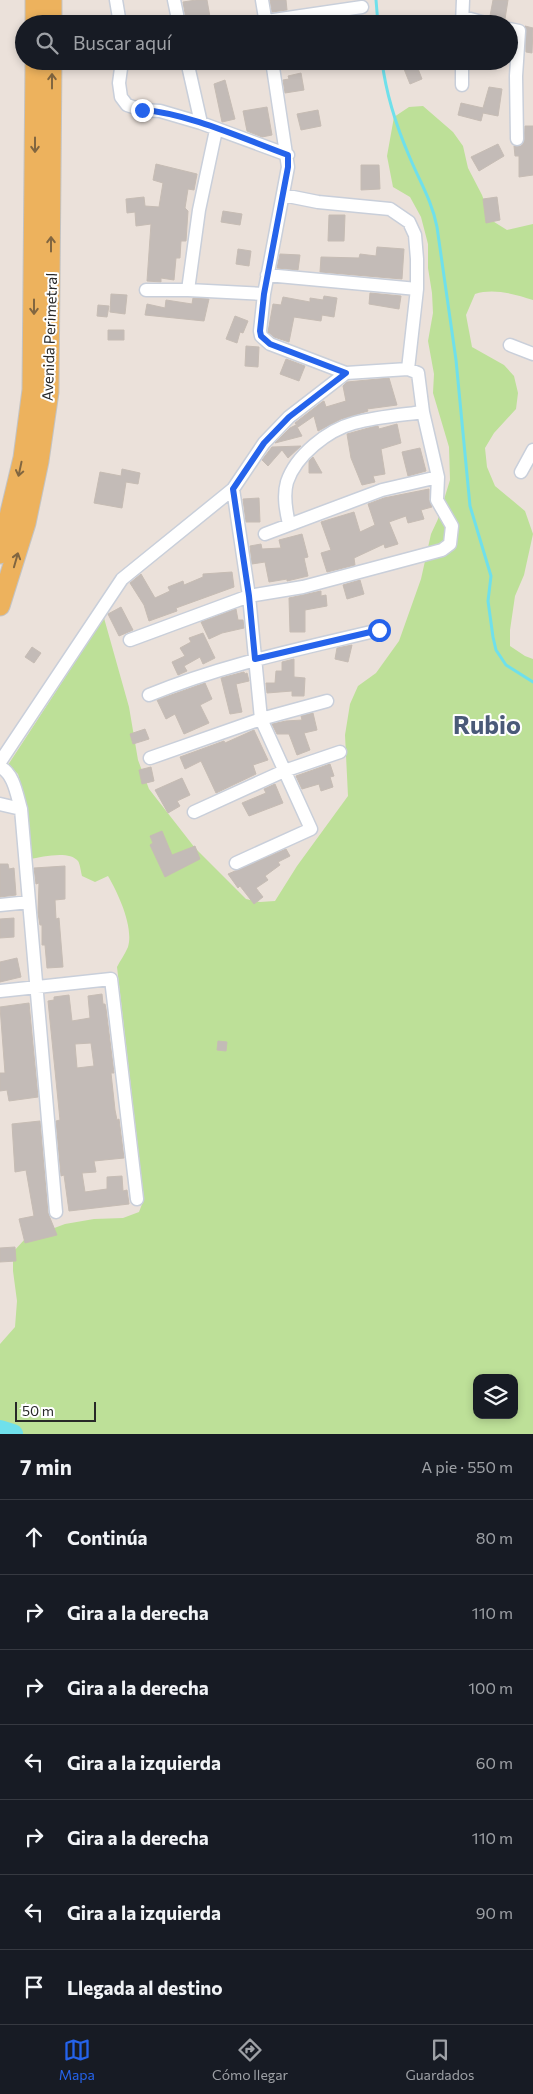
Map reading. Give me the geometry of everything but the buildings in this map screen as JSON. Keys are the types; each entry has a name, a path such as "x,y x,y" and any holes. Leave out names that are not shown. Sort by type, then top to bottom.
{"main road":[{"path":"35,15 36,0"},
{"path":"52,0 52,15"},
{"name":"Avenida Perimetral","path":"0,554 22,458 32,390 35,70"},
{"name":"Avenida Perimetral","path":"0,606 26,523 39,461 49,392 52,70"}],"street":[{"path":"116,0 118,15"},
{"path":"174,0 177,15"},
{"path":"262,0 265,15"},
{"path":"462,15 463,0"},
{"path":"308,15 362,6"},
{"path":"518,31 518,46"},
{"path":"121,70 119,83 121,97 127,106 142,110 160,111 201,123 288,155"},
{"path":"189,70 201,123"},
{"path":"130,640 249,596 303,587 442,550 450,544 452,526 437,500 438,477 423,412 418,373 408,369 346,373 265,340 260,331 264,294 288,167 288,155 274,70"},
{"path":"462,70 462,85"},
{"path":"516,70 517,139"},
{"path":"188,290 199,210 216,130"},
{"path":"283,195 318,202 390,209 400,214 409,222 415,235 417,289 408,369"},
{"path":"268,276 417,289"},
{"path":"146,290 264,294"},
{"path":"510,345 533,354"},
{"path":"0,762 122,579 233,489 264,443 289,417 346,373"},
{"path":"289,524 285,501 287,482 296,466 324,437 355,422 423,412"},
{"path":"522,472 533,450"},
{"path":"265,534 382,490 438,477"},
{"path":"233,489 249,596 262,719 311,828 236,863"},
{"path":"149,695 196,676 255,659 379,630"},
{"path":"150,758 262,719 327,701"},
{"path":"194,812 284,771 340,752"},
{"path":"0,767 4,769 14,784 21,809 56,1212"},
{"path":"0,804 21,809"},
{"path":"0,905 28,902"},
{"path":"0,991 111,979 137,1199"}],"green space":[{"path":"423,106 453,132 463,146 468,168 482,195 491,220 507,230 533,224 533,300 504,292 482,292 475,294 466,315 472,347 504,365 514,376 518,393 516,409 494,433 485,448 487,467 495,486 525,511 533,534 524,575 515,596 510,630 510,646 533,659 533,1434 0,1434 0,1344 15,1327 17,1301 13,1271 13,1252 25,1239 65,1224 94,1219 123,1218 139,1212 144,1199 117,967 128,947 129,939 129,930 124,910 108,876 95,882 82,876 78,861 68,856 55,855 30,859 24,796 18,774 8,765 104,618 129,707 138,760 149,789 195,848 246,899 260,902 275,901 297,866 348,796 345,735 350,704 358,686 376,673 399,641 421,579 431,534 438,519 450,480 449,447 433,393 434,374 428,341 433,313 428,268 428,244 421,217 410,197 393,187 387,156 394,117 409,107"}],"waterway":[{"path":"376,0 377,15"},
{"path":"383,70 396,123 429,200 437,227 456,360 470,506 491,576 488,601 496,650 506,665 533,682"},
{"path":"0,1430 13,1434"}],"district":[{"name":"Rubio","path":"487,724"}],"route":[{"path":"142,110 160,111 201,123 288,155 288,167 264,294 260,325 261,336 270,344 346,373 289,417 264,443 233,489 249,596 255,659 379,630"}]}
